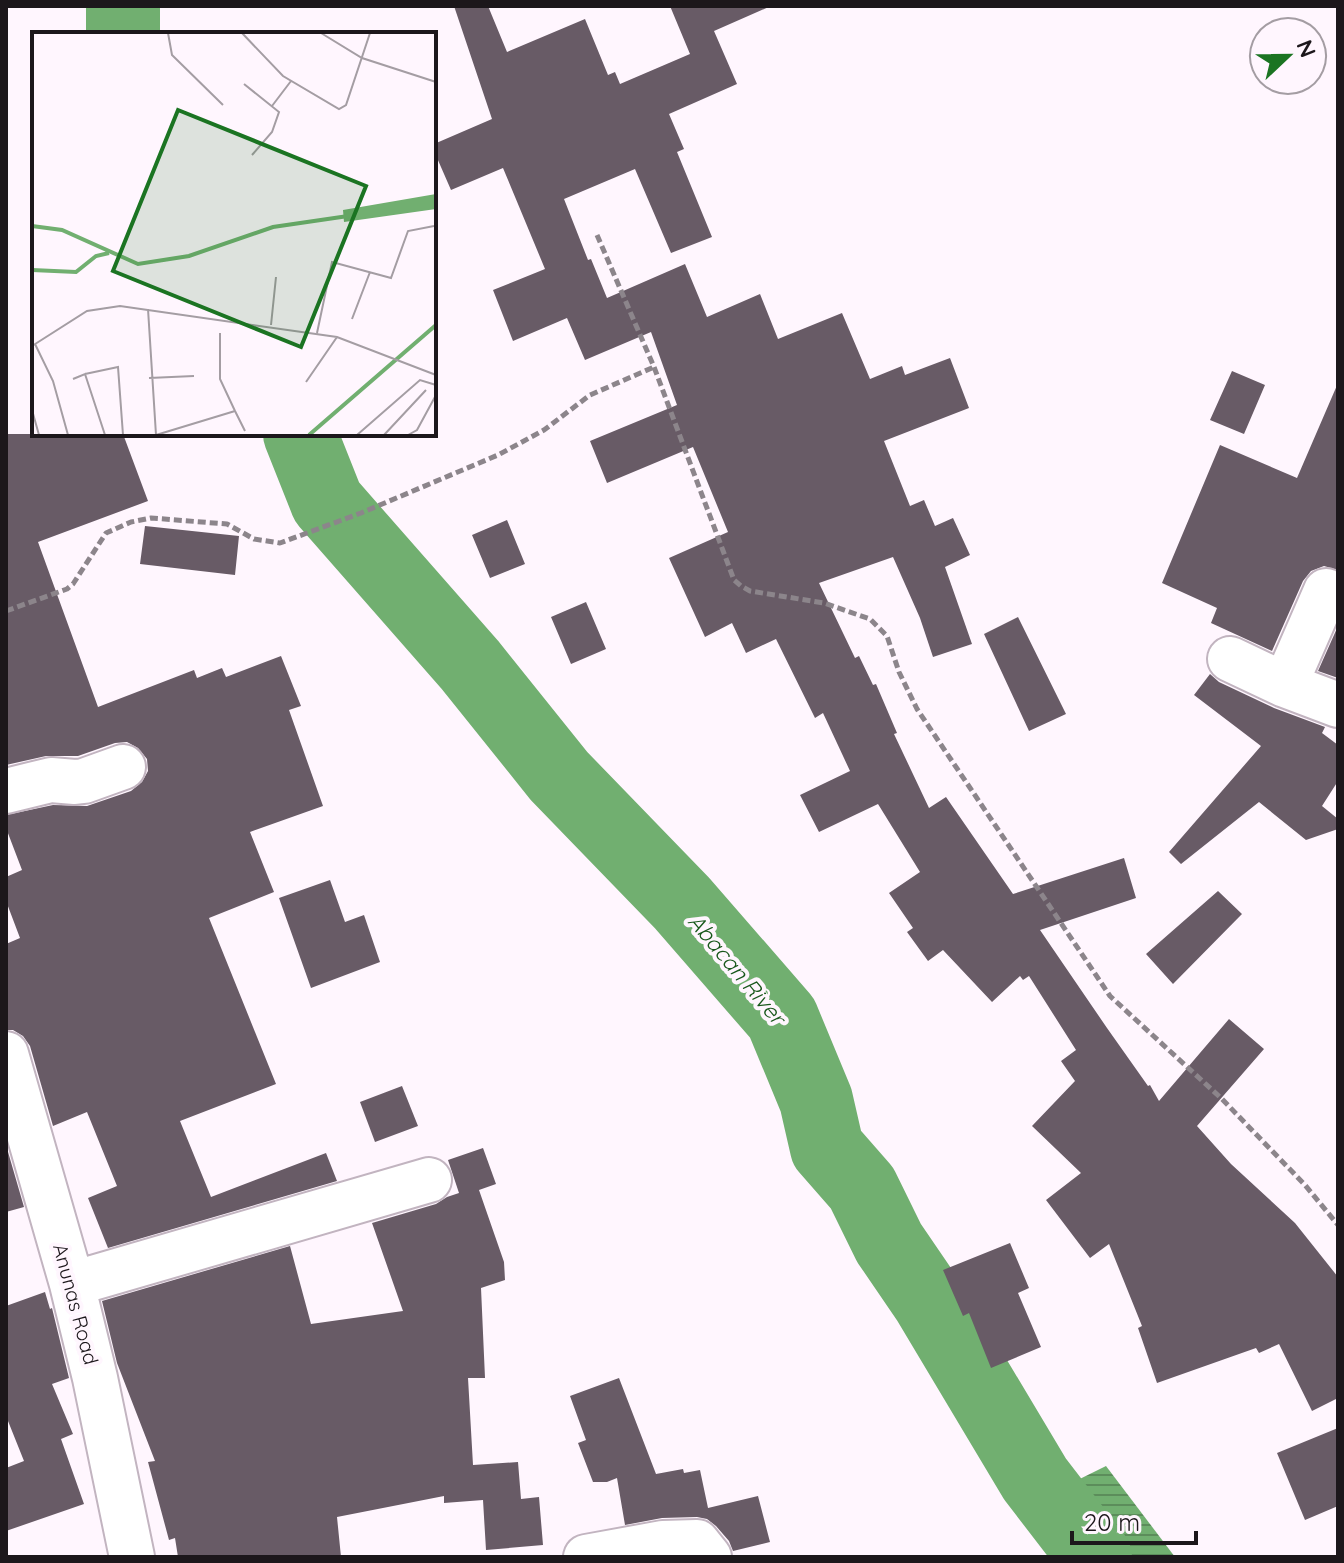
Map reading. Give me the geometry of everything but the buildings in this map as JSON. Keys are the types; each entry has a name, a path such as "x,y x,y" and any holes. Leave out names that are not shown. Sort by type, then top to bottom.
{"street":[{"path":"1285,685 1326,591"},
{"path":"1230,659 1338,705"},
{"path":"6,791 51,780 84,781 123,767"},
{"name":"Anunas Road","path":"6,1054 72,1284 132,1557"},
{"path":"72,1284 429,1180"},
{"path":"586,1557 663,1543 697,1542 709,1557"}],"path":[{"path":"597,235 654,367 734,580 750,591 824,603 870,619 887,636 899,672 917,709 1110,996 1222,1099 1305,1185 1338,1225"},
{"path":"6,611 67,589 106,533 131,522 151,518 227,524 254,539 280,543 361,513 498,455 544,430 590,395 654,367"}],"shaded area":[{"path":"1106,1466 1175,1557 1049,1557 1017,1510"}],"waterway":[{"name":"Abacan River","path":"123,6 123,32"},
{"name":"Abacan River","path":"301,436 327,502 470,665 559,776 682,903 782,1018 816,1100 827,1148 862,1188 889,1243 928,1300 1035,1479 1095,1557"}]}
